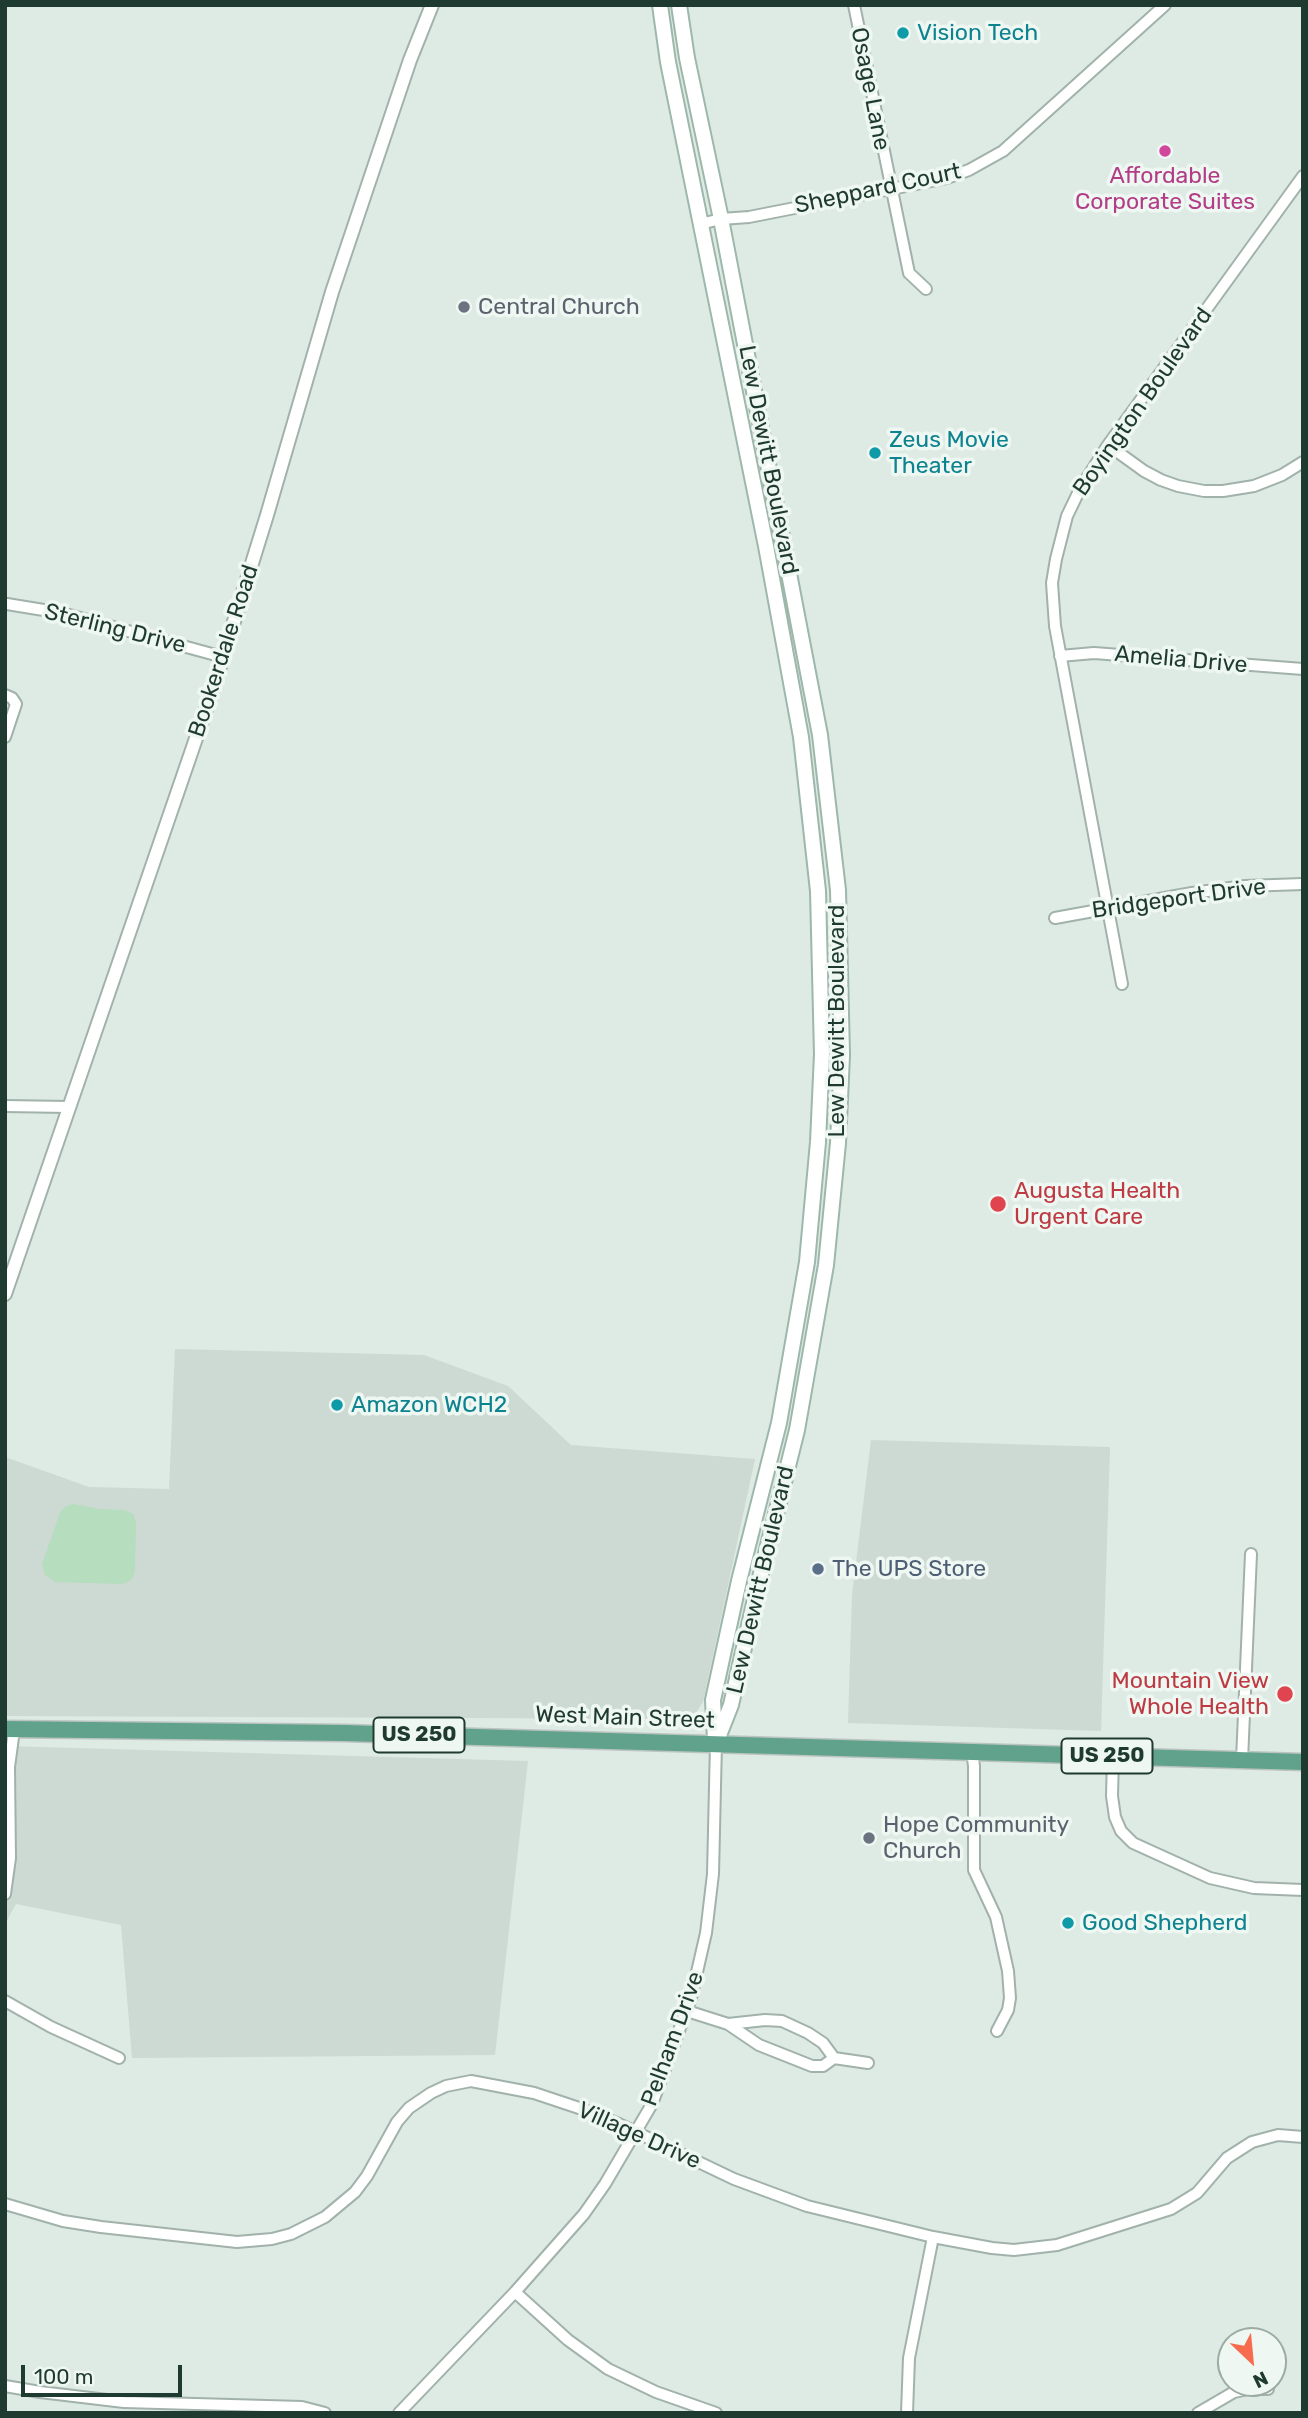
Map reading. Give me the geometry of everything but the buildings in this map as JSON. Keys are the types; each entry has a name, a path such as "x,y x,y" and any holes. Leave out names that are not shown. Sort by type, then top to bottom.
{"main road":[{"name":"Lew Dewitt Boulevard","path":"660,5 668,62 766,546 801,737 818,891 822,1054 818,1142 807,1262 779,1423 739,1581 713,1700 716,1743"},
{"name":"Lew Dewitt Boulevard","path":"680,5 687,58 721,219 820,735 838,890 842,1055 838,1143 826,1265 797,1430 732,1705 716,1743"},
{"name":"West Main Street","path":"10,1729 215,1730 1242,1760"},
{"name":"US 250","path":"1242,1760 1303,1762"}],"street":[{"name":"Bookerdale Road","path":"5,1294 223,657 336,281 410,60 432,5"},
{"name":"Osage Lane","path":"854,5 909,273 926,289"},
{"name":"Sheppard Court","path":"700,224 947,178 969,170 993,158 1014,141 1165,5"},
{"name":"Boyington Boulevard","path":"1122,984 1055,626 1052,583 1060,540 1080,489 1108,445 1303,176"},
{"path":"1108,445 1161,480 1204,491 1254,486 1282,475 1303,462"},
{"name":"Sterling Drive","path":"7,604 62,613 223,657"},
{"name":"Amelia Drive","path":"1060,656 1094,653 1303,669"},
{"path":"5,695 12,698 16,704 5,737"},
{"path":"801,737 820,735"},
{"name":"Bridgeport Drive","path":"1055,918 1245,886 1303,884"},
{"path":"5,1106 68,1107"},
{"path":"1242,1760 1251,1554"},
{"path":"5,1895 10,1858 10,1729"},
{"name":"Pelham Drive","path":"399,2413 515,2292 583,2214 637,2132 665,2073 687,2011 703,1950 712,1888 716,1743"},
{"path":"972,1751 974,1870 996,1917 1003,1938 1008,1970 1008,2010 997,2031"},
{"path":"1113,1756 1112,1796 1115,1817 1121,1831 1133,1843 1210,1878 1254,1888 1303,1890"},
{"path":"5,2001 51,2027 119,2057"},
{"path":"687,2011 728,2024 759,2045 812,2066 823,2066 834,2058 868,2063"},
{"path":"728,2024 782,2021 823,2043 834,2058"},
{"name":"Village Drive","path":"5,2204 63,2221 210,2239 252,2242 291,2234 325,2217 355,2192 397,2122 409,2108 446,2086 471,2081 534,2093 585,2110 637,2132 682,2156 781,2197 833,2214 992,2248 1035,2249 1057,2245 1171,2208 1197,2193 1227,2158 1252,2142 1278,2135 1303,2137"},
{"path":"906,2413 909,2358 933,2237"},
{"path":"515,2292 568,2340 608,2369 656,2392 716,2413"},
{"path":"5,2386 124,2402 302,2407 325,2413"},
{"path":"1198,2413 1225,2397"}],"shaded area":[{"path":"175,1349 424,1355 508,1386 571,1445 755,1459 703,1702 692,1719 5,1716 5,1457 89,1487 169,1489"},
{"path":"871,1440 1110,1447 1101,1731 848,1723 852,1595"},
{"path":"5,1746 528,1761 495,2055 132,2058 121,1925 16,1904 5,1924"}],"green space":[{"path":"73,1504 125,1510 133,1514 136,1522 135,1572 131,1580 123,1584 55,1582 45,1575 42,1564 60,1513 66,1506"}],"place":[{"name":"Vision Tech","path":"903,33"},
{"name":"Affordable Corporate Suites","path":"1165,151"},
{"name":"Central Church","path":"464,307"},
{"name":"Zeus Movie Theater","path":"875,453"},
{"name":"Augusta Health Urgent Care","path":"998,1204"},
{"name":"Amazon WCH2","path":"337,1405"},
{"name":"The UPS Store","path":"818,1569"},
{"name":"Mountain View Whole Health","path":"1285,1694"},
{"name":"Hope Community Church","path":"869,1838"},
{"name":"Good Shepherd","path":"1068,1923"}]}
